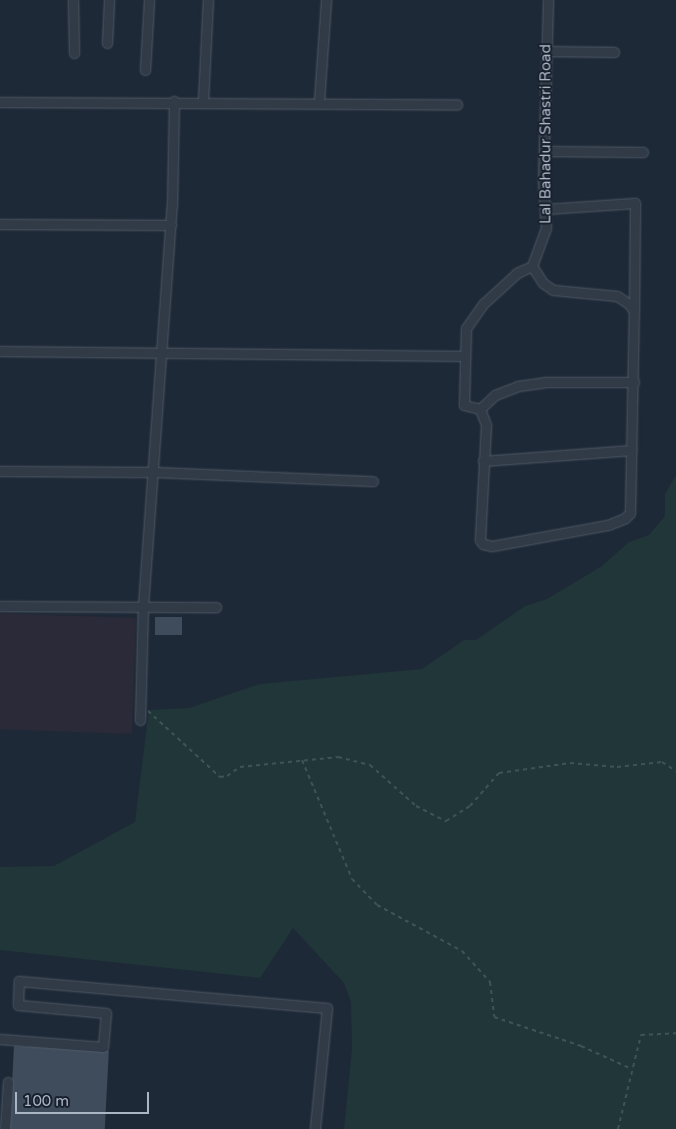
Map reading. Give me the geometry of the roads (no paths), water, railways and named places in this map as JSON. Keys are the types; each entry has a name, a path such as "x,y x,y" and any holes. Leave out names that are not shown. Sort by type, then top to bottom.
{"street":[{"path":"73,0 74,53"},
{"path":"107,43 109,0"},
{"path":"145,70 149,0"},
{"path":"203,101 208,0"},
{"path":"319,101 326,0"},
{"name":"Lal Bahadur Shastri Road","path":"532,266 545,236 544,151 548,0"},
{"path":"546,51 614,52"},
{"path":"140,720 143,606 155,472 161,353 171,226 174,101"},
{"path":"0,102 319,101 457,104"},
{"path":"544,151 643,152"},
{"path":"480,409 486,425 480,540 487,547 608,525 625,518 632,502 635,203 545,209"},
{"path":"0,224 171,226"},
{"path":"634,311 629,304 617,296 553,290 543,284 532,266 517,273 473,317 466,328 462,401 467,408 480,409 495,395 518,386 545,382 634,382"},
{"path":"0,351 463,356"},
{"path":"483,461 632,450"},
{"path":"0,470 155,472 373,482"},
{"path":"0,606 216,607"},
{"path":"0,1039 103,1047 106,1013 18,1005 19,981 327,1008 315,1129"},
{"path":"5,1129 8,1082"}]}
